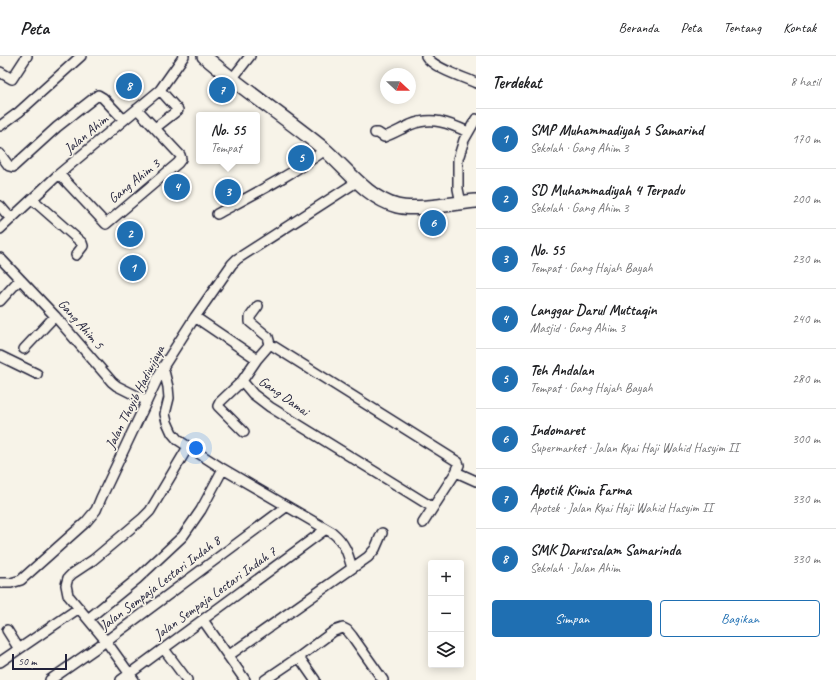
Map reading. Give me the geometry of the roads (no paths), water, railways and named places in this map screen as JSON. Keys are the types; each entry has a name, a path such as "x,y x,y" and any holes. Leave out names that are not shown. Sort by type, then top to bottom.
{"street":[{"path":"0,72 12,78 27,56"},
{"path":"0,126 19,112 81,56"},
{"name":"Jalan Ahim","path":"0,229 59,174 160,90 184,56"},
{"path":"204,56 325,150 376,197 398,206 416,207 476,201"},
{"path":"232,79 250,56"},
{"path":"426,56 431,63 476,83"},
{"path":"155,128 178,110 160,90"},
{"path":"0,154 8,166 13,167 57,127 98,95 103,98 124,120"},
{"name":"Gang Ahim 3","path":"59,174 106,224 181,159 180,155 137,109"},
{"path":"461,203 458,189 457,166 459,151 476,119"},
{"path":"375,133 378,133 384,137 423,121 444,122 468,132"},
{"path":"217,214 305,165 325,150"},
{"name":"Jalan Thoyib Hadiwijaya","path":"0,582 11,583 22,580 92,515 163,367 227,270 237,259 358,182"},
{"path":"32,199 82,243 83,246 76,255"},
{"path":"0,206 11,219"},
{"name":"Gang Ahim 5","path":"0,258 55,316 112,382 147,401"},
{"path":"0,301 20,279"},
{"path":"258,306 250,317 250,322 268,337 270,344 458,462 459,465 456,472 423,522"},
{"path":"24,349 55,316"},
{"path":"195,317 257,359"},
{"name":"Gang Damai","path":"270,344 257,359 242,381 253,394 270,407 432,507"},
{"path":"0,356 37,374"},
{"path":"163,367 169,398 165,414 172,433 178,440 286,507 333,533 342,542 352,568"},
{"path":"242,381 220,402 218,406 244,432"},
{"path":"132,677 106,641 68,595 66,585 68,578 150,511 188,447"},
{"path":"88,619 137,579 184,536 201,510 223,469"},
{"path":"456,472 476,482"},
{"name":"Jalan Sempaja Lestari Indah 8","path":"50,680 106,641 286,507"},
{"name":"Jalan Sempaja Lestari Indah 7","path":"121,680 132,677 164,649 326,529"},
{"path":"228,656 371,554 382,533"},
{"path":"0,662 78,608"},
{"path":"203,620 245,680"},
{"path":"265,680 338,628 344,628 352,636 383,680"},
{"path":"7,630 19,649"},
{"path":"164,649 187,680"},
{"path":"299,657 315,680"}],"place":[{"name":"SMK Darussalam Samarinda","path":"129,86"},
{"name":"Apotik Kimia Farma","path":"222,90"},
{"name":"Teh Andalan","path":"301,158"},
{"name":"Langgar Darul Muttaqin","path":"177,187"},
{"name":"No. 55","path":"228,192"},
{"name":"Indomaret","path":"433,223"},
{"name":"SD Muhammadiyah 4 Terpadu","path":"130,234"},
{"name":"SMP Muhammadiyah 5 Samarind","path":"133,268"}]}
